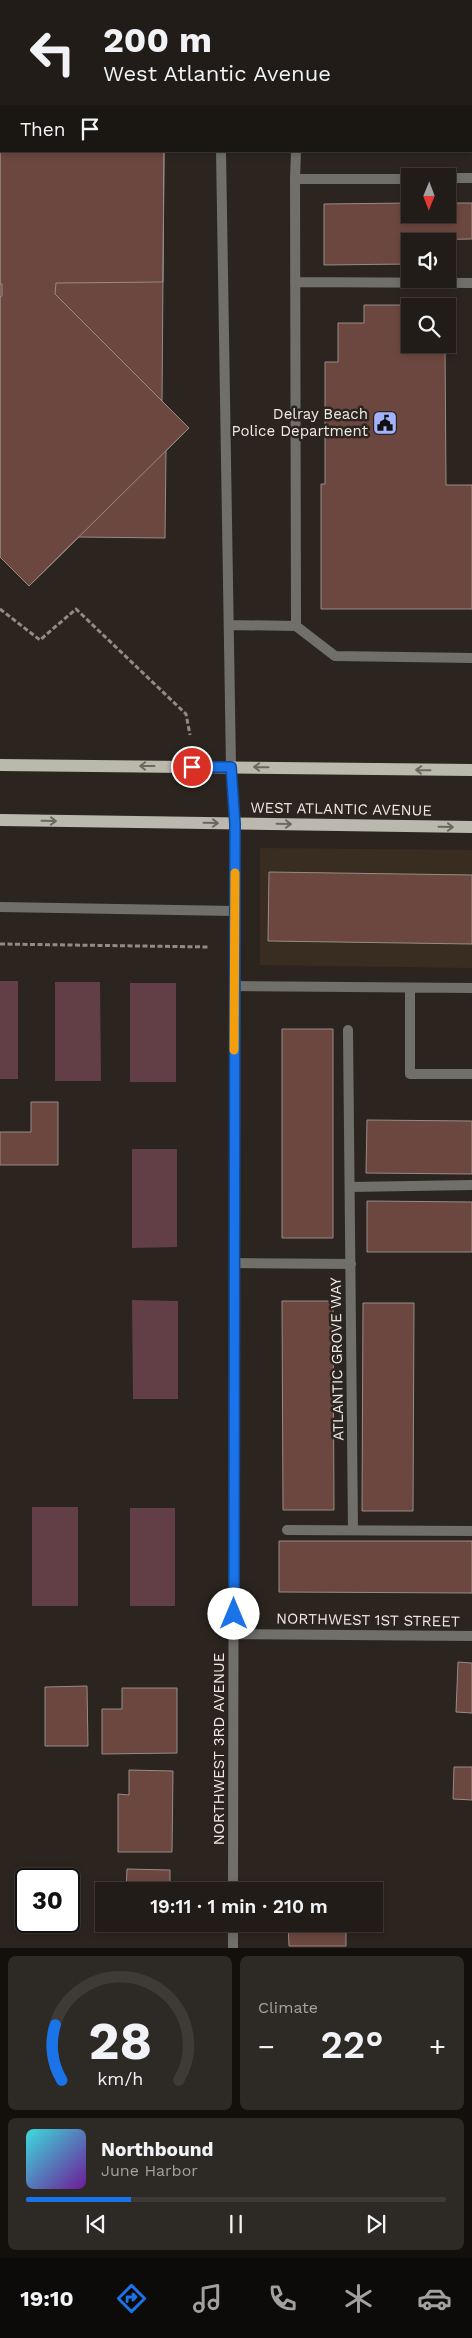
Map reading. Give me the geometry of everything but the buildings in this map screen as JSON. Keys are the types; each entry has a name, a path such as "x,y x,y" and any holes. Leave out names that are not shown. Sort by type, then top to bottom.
{"main road":[{"path":"0,765 472,770"},
{"name":"WEST ATLANTIC AVENUE","path":"0,820 472,828"}],"street":[{"name":"NORTHWEST 3RD AVENUE","path":"221,152 231,767 235,824 233,1882"},
{"path":"296,152 296,626"},
{"path":"296,179 401,178"},
{"path":"456,178 472,178"},
{"path":"295,282 472,283"},
{"path":"229,625 296,626 335,656 472,658"},
{"path":"0,907 235,911"},
{"path":"235,986 472,988"},
{"path":"410,988 410,1074 472,1074"},
{"name":"ATLANTIC GROVE WAY","path":"348,1030 353,1530"},
{"path":"350,1187 472,1185"},
{"path":"234,1263 351,1264"},
{"path":"287,1530 472,1531"},
{"name":"NORTHWEST 1ST STREET","path":"234,1634 472,1636"},
{"path":"233,1932 233,1948"}],"path":[{"path":"0,609 40,640 76,609 186,714 190,736"},
{"path":"0,944 210,947"}],"shaded area":[{"path":"260,848 472,850 472,968 260,965"},
{"path":"0,981 18,981 18,1079 0,1079"},
{"path":"55,982 100,982 101,1081 55,1081"},
{"path":"130,983 176,983 176,1082 130,1082"},
{"path":"132,1149 177,1149 177,1247 132,1248"},
{"path":"132,1300 178,1301 178,1399 133,1399"},
{"path":"32,1507 78,1507 78,1606 32,1606"},
{"path":"130,1508 175,1508 175,1606 130,1606"}],"slow traffic":[{"path":"234,1050 235,873"}],"place":[{"name":"Delray Beach Police Department","path":"385,423"}],"route":[{"path":"192,767 231,767 235,824 234,1614"}]}
